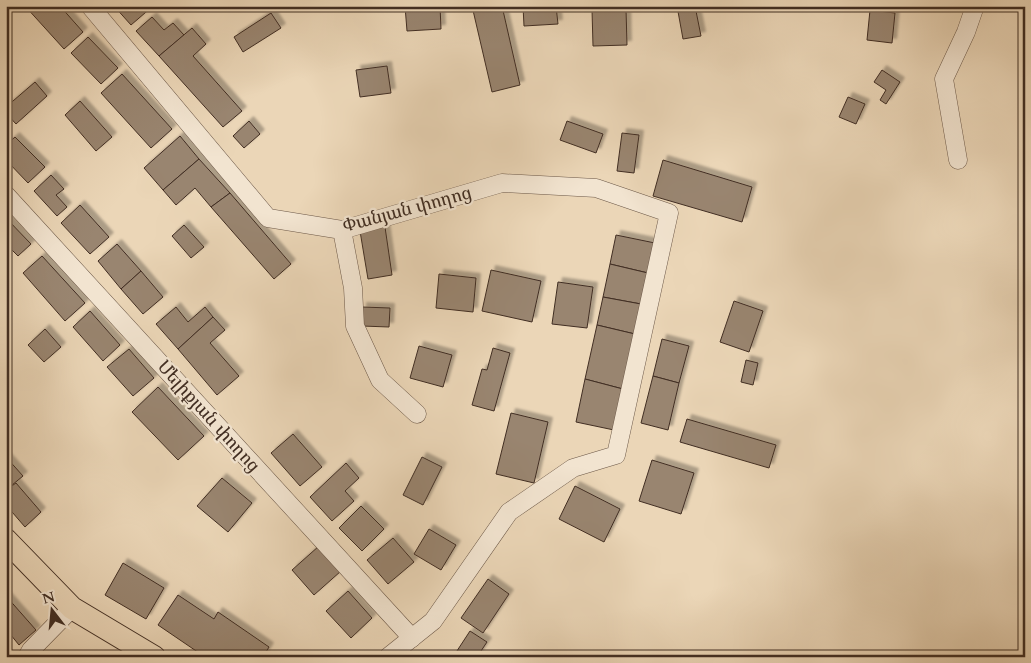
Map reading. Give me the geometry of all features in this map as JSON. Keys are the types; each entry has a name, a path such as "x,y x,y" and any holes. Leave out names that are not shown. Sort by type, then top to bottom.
{"main road":[{"path":"6,540 72,608 154,657"}],"street":[{"name":"Փանյան փողոց","path":"90,6 268,218 342,230 502,183 596,188 669,213 616,456 573,468 509,512 433,621 412,638"},
{"path":"958,160 944,79 966,32 975,6"},
{"name":"Մելիքյան փողոց","path":"6,194 412,638"},
{"path":"342,230 353,288 355,326 380,380 416,414"},
{"path":"27,657 31,650 72,608"},
{"path":"388,657 412,638"}],"building":[{"path":"25,6 60,6 83,32 64,49"},
{"path":"114,6 153,6 131,25"},
{"path":"405,6 440,6 441,29 407,31"},
{"path":"472,6 502,6 520,85 492,92"},
{"path":"523,6 556,6 558,24 524,26"},
{"path":"677,6 695,6 701,36 683,39"},
{"path":"626,9 627,45 593,46 592,10"},
{"path":"870,10 895,13 892,43 867,40"},
{"path":"271,13 281,28 243,52 234,37"},
{"path":"152,17 164,30 173,23 184,35 159,56 136,31"},
{"path":"192,28 206,44 193,56 242,111 223,127 159,56"},
{"path":"88,37 118,68 101,84 71,53"},
{"path":"387,66 391,93 360,97 356,70"},
{"path":"882,70 900,82 886,104 880,100 886,90 874,82"},
{"path":"122,74 172,129 151,148 101,93"},
{"path":"35,82 47,96 16,124 6,113 6,107"},
{"path":"848,97 865,104 856,124 839,117"},
{"path":"80,101 112,137 96,151 65,115"},
{"path":"249,121 260,134 244,148 233,136"},
{"path":"567,121 603,134 596,153 560,140"},
{"path":"622,133 639,135 634,173 617,171"},
{"path":"180,136 199,159 163,190 144,168"},
{"path":"15,137 45,167 28,183 6,160 6,145"},
{"path":"199,159 230,193 211,207 195,188 176,205 163,190"},
{"path":"663,160 752,187 742,222 653,196"},
{"path":"51,175 64,189 56,195 67,207 57,216 34,191"},
{"path":"230,193 291,264 274,279 211,207"},
{"path":"80,205 109,237 90,254 61,223"},
{"path":"6,218 31,244 18,256 6,244"},
{"path":"184,225 204,247 191,258 172,236"},
{"path":"385,227 392,275 368,279 360,231"},
{"path":"616,235 655,243 648,273 610,264"},
{"path":"117,244 141,271 121,289 98,261"},
{"path":"42,256 85,303 65,321 23,273"},
{"path":"610,264 648,273 641,304 603,297"},
{"path":"491,270 541,281 532,322 482,311"},
{"path":"141,271 163,297 143,314 121,289"},
{"path":"439,274 476,278 473,312 436,308"},
{"path":"558,282 593,287 587,328 552,324"},
{"path":"603,297 641,304 635,334 597,325"},
{"path":"734,301 763,311 749,352 720,342"},
{"path":"176,307 188,322 205,307 213,317 178,349 156,324"},
{"path":"362,307 390,308 389,327 362,326"},
{"path":"90,311 120,345 103,361 73,327"},
{"path":"213,317 225,330 210,343 239,376 217,395 178,349"},
{"path":"597,325 635,334 623,389 585,379"},
{"path":"45,329 61,347 44,362 28,345"},
{"path":"662,339 689,346 679,383 653,376"},
{"path":"419,346 452,355 443,387 410,378"},
{"path":"493,348 510,353 494,411 472,405 482,369 487,370"},
{"path":"129,349 154,378 133,396 107,367"},
{"path":"746,360 758,363 753,385 741,382"},
{"path":"653,376 679,383 668,430 641,423"},
{"path":"585,379 623,389 614,430 576,422"},
{"path":"158,387 204,436 178,460 132,412"},
{"path":"511,413 548,422 534,483 496,474"},
{"path":"687,419 776,445 769,468 680,442"},
{"path":"293,434 322,467 300,486 271,453"},
{"path":"6,457 23,476 6,490"},
{"path":"422,457 442,467 423,505 403,495"},
{"path":"652,460 694,473 681,514 639,501"},
{"path":"346,463 359,478 345,491 354,501 332,521 310,497"},
{"path":"222,478 252,503 228,532 197,506"},
{"path":"16,483 41,512 25,527 6,505 6,490"},
{"path":"575,486 620,509 604,542 559,519"},
{"path":"361,506 384,529 362,551 339,528"},
{"path":"429,529 456,545 441,570 414,554"},
{"path":"393,538 414,562 388,584 367,560"},
{"path":"319,546 341,571 314,595 292,570"},
{"path":"123,563 164,588 146,619 105,595"},
{"path":"488,579 509,594 483,633 461,618"},
{"path":"348,591 372,618 351,638 326,611"},
{"path":"178,595 214,619 218,612 269,647 263,657 205,657 158,625"},
{"path":"6,596 36,630 19,645 6,629"},
{"path":"470,631 487,642 477,657 453,657"}]}
